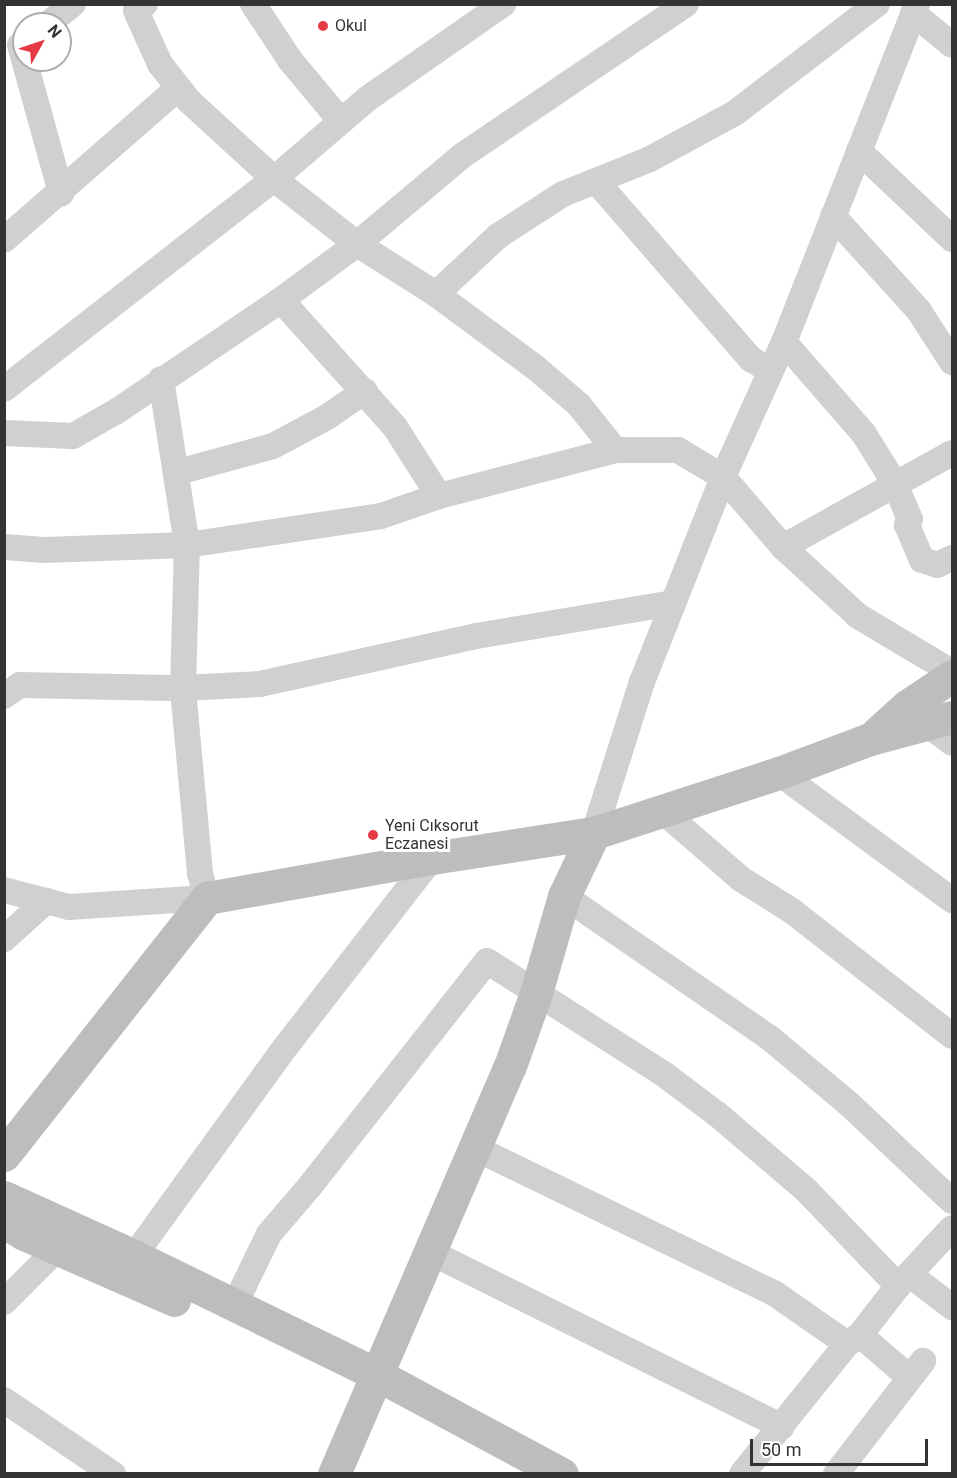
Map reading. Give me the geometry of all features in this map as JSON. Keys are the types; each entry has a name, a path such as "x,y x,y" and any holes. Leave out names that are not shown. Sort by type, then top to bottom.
{"street":[{"path":"253,4 290,60 340,120"},
{"path":"4,389 274,179 340,120 503,4"},
{"path":"4,434 73,436 117,411 161,379 281,300 357,244 463,155 686,4"},
{"path":"436,294 498,236 563,194 650,159 735,113 877,4"},
{"path":"138,7 160,64 178,88 274,179 357,244 436,294 536,368 579,405 615,450"},
{"path":"334,1473 428,1251 510,1066 536,993 564,896 594,833 642,682 723,477 784,342 915,9 952,45"},
{"path":"23,72 61,193"},
{"path":"4,240 61,193 178,88"},
{"path":"859,151 949,230"},
{"path":"596,181 752,359 771,371"},
{"path":"833,216 919,311 952,362"},
{"path":"281,300 395,427 439,496"},
{"path":"784,342 864,435 895,484 910,519 907,525 922,560 937,566 952,558"},
{"path":"161,379 178,472 186,545 183,688 200,873 207,898"},
{"path":"178,472 273,446 327,417 365,391"},
{"path":"4,547 44,550 186,545 381,516 439,496 615,450 678,450 723,477 783,547 858,616 952,674 907,706 870,739"},
{"path":"783,547 952,453"},
{"path":"4,696 20,685 183,688 260,684 476,636 673,603"},
{"path":"4,890 69,907 207,898 432,858 594,833 779,773 870,739 944,728"},
{"path":"779,773 952,900"},
{"path":"660,810 741,879 792,911 952,1036"},
{"path":"134,1256 280,1054 432,858"},
{"path":"564,896 771,1039 866,1119 952,1201"},
{"path":"4,1155 207,898"},
{"path":"4,939 46,901"},
{"path":"234,1306 269,1234 310,1186 487,961 665,1075 717,1114 807,1191 904,1280 952,1307"},
{"path":"475,1148 774,1293 854,1340 916,1369 836,1473"},
{"path":"4,1197 134,1256 234,1306 372,1384 516,1473"},
{"path":"4,1222 57,1248 372,1384 562,1473"},
{"path":"742,1473 904,1280 952,1228"},
{"path":"4,1302 57,1248"},
{"path":"428,1251 782,1427"},
{"path":"4,1400 98,1469"}],"place":[{"name":"Okul","path":"323,26"},
{"name":"Yeni Cıksorut Eczanesi","path":"373,835"}]}
